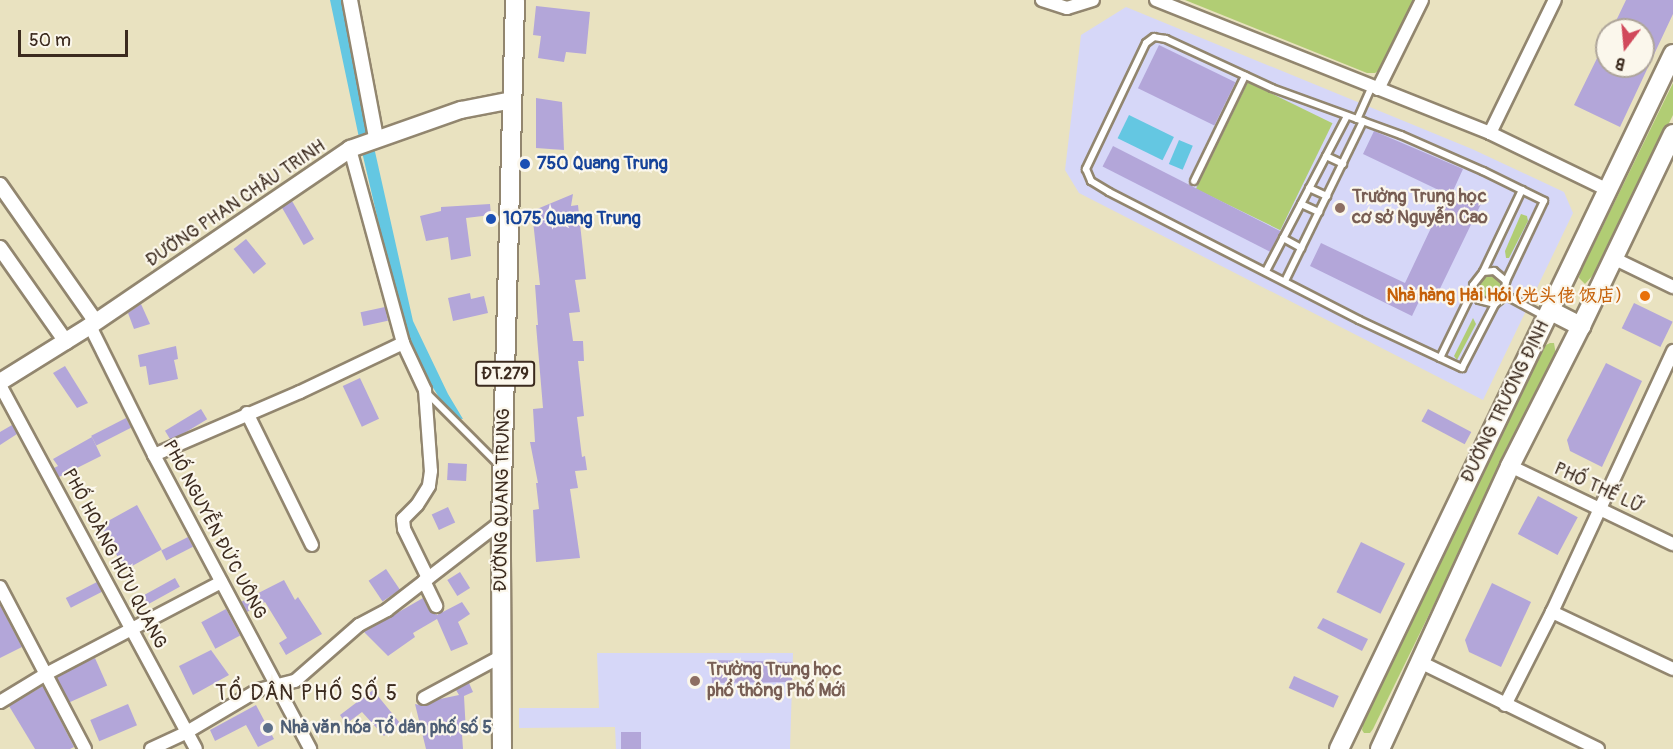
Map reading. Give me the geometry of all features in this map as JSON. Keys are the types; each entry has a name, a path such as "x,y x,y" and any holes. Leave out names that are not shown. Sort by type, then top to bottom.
{"main road":[{"name":"ĐƯỜNG QUANG TRUNG","path":"502,749 501,522 515,0"},
{"name":"ĐƯỜNG TRƯƠNG ĐỊNH","path":"1339,749 1673,54"},
{"name":"ĐƯỜNG PHAN CHÂU TRINH","path":"0,384 93,324 350,149 461,110 513,100"},
{"name":"ĐƯỜNG TRƯƠNG ĐỊNH","path":"1380,749 1510,466 1581,326 1673,134"},
{"path":"1549,314 1581,326"}],"street":[{"path":"350,0 376,138"},
{"path":"1042,0 1067,8 1093,0"},
{"path":"1156,0 1490,133 1608,190"},
{"path":"1375,87 1422,0"},
{"path":"1490,133 1555,0"},
{"path":"350,149 403,343 425,390 431,471 429,486 417,506 403,519 404,529 436,606"},
{"path":"0,185 93,324"},
{"path":"0,248 66,342"},
{"path":"1613,258 1673,286"},
{"name":"PHỐ NGUYỄN ĐỨC UÔNG","path":"93,324 154,455 310,749"},
{"path":"154,455 300,392 403,343"},
{"path":"1505,705 1552,612 1598,508 1673,351"},
{"name":"PHỐ HOÀNG HỮU QUANG","path":"0,384 196,749"},
{"path":"247,413 312,545"},
{"name":"PHỐ THẾ LỮ","path":"1510,466 1673,544"},
{"path":"151,749 187,732 258,690 290,684 359,625 387,610 501,522"},
{"path":"0,702 46,674 221,582"},
{"path":"0,586 85,749"},
{"path":"1552,612 1673,669"},
{"path":"424,698 502,656"},
{"path":"1420,662 1598,749"}],"lane":[{"path":"1154,37 1166,39 1245,76 1401,135 1544,201 1506,282 1505,295 1495,304 1462,368 1285,281 1091,181 1086,169 1146,43 1154,37"},
{"path":"1194,181 1245,76"},
{"path":"1285,281 1343,164 1375,87"},
{"path":"1266,271 1347,116"},
{"path":"1326,156 1343,164"},
{"path":"1309,188 1327,196"},
{"path":"1440,357 1473,290 1475,279 1483,272 1522,190"},
{"path":"1301,204 1319,212"},
{"path":"1283,238 1301,248"},
{"path":"1483,272 1494,271 1506,282"},
{"path":"1473,290 1479,300 1495,304"},
{"path":"1505,295 1549,314"},
{"path":"425,390 502,469"}],"shaded area":[{"name":"Trường Trung học cơ sở Nguyễn Cao","path":"1126,7 1472,149 1564,192 1573,213 1483,400 1079,193 1065,170 1081,35"},
{"name":"Trường Trung học phổ thông Phố Mới","path":"597,653 793,653 790,749 616,749 615,727 519,728 519,708 599,708"}],"green space":[{"path":"1185,0 1415,0 1381,69 1375,73 1367,73"},
{"path":"1248,82 1332,123 1280,230 1196,189"},
{"path":"1673,83 1673,115 1594,274 1585,284 1579,278 1580,273"},
{"path":"1521,214 1527,216 1528,221 1509,258 1506,258 1505,251"},
{"path":"1490,276 1495,277 1501,283 1501,293 1495,299 1490,300 1485,299 1479,293 1478,288 1479,283 1485,277"},
{"path":"1473,318 1476,324 1457,360 1454,356"},
{"path":"1554,343 1556,355 1373,729 1370,733 1364,733 1362,730 1364,719 1544,346"}],"water":[{"path":"330,0 341,0 413,321 448,394 463,419 452,418 425,375 403,327 362,152"},
{"path":"1129,115 1174,137 1163,160 1118,138"},
{"path":"1179,140 1193,146 1183,170 1169,164"}],"building":[{"path":"1626,0 1673,0 1673,14 1655,52 1655,18 1617,18"},
{"path":"536,6 590,12 586,54 566,52 564,62 538,58 541,36 533,35"},
{"path":"1159,45 1235,82 1214,125 1138,88"},
{"path":"1595,62 1595,78 1643,78 1620,127 1574,105"},
{"path":"536,98 562,102 564,150 536,148"},
{"path":"1374,131 1463,169 1453,191 1481,204 1434,301 1422,295 1412,316 1310,266 1321,243 1405,283 1447,194 1363,154"},
{"path":"1113,146 1281,231 1270,252 1103,166"},
{"path":"573,194 571,206 578,205 586,279 575,280 580,312 569,313 573,341 583,341 584,361 578,361 584,416 577,417 582,457 585,456 587,470 575,471 578,488 570,489 580,558 536,562 533,510 539,509 536,483 538,483 530,442 535,442 533,409 543,408 535,285 540,285 533,221 538,220 537,209"},
{"path":"292,201 314,239 304,245 282,207"},
{"path":"490,204 491,215 466,218 471,256 451,260 448,237 426,241 420,216 441,211 441,207"},
{"path":"246,239 266,264 254,274 234,249"},
{"path":"470,293 471,299 484,296 488,313 453,321 448,298"},
{"path":"1634,303 1673,322 1660,347 1622,328"},
{"path":"141,304 150,324 134,329 128,313"},
{"path":"385,307 388,321 363,326 361,312"},
{"path":"176,346 178,359 174,360 178,379 149,385 146,366 140,367 138,355"},
{"path":"1606,363 1642,381 1602,467 1570,451 1567,440"},
{"path":"65,366 88,403 77,408 53,373"},
{"path":"360,378 379,419 362,427 343,386"},
{"path":"201,409 207,419 171,441 165,431"},
{"path":"1428,409 1471,432 1465,444 1421,421"},
{"path":"126,418 131,428 96,446 91,436"},
{"path":"12,425 17,434 0,445 0,432"},
{"path":"92,437 101,456 59,477 54,468 58,466 53,459"},
{"path":"448,463 467,464 466,481 447,480"},
{"path":"1538,496 1578,517 1558,555 1518,534"},
{"path":"137,505 162,550 125,570 100,525"},
{"path":"448,507 455,522 439,530 432,515"},
{"path":"188,537 193,547 166,560 161,551"},
{"path":"1361,542 1405,563 1380,614 1336,592"},
{"path":"386,569 400,590 383,601 369,581"},
{"path":"460,572 470,588 457,596 447,580"},
{"path":"175,578 180,587 143,607 138,598"},
{"path":"284,580 295,600 298,597 322,634 286,655 279,643 287,638 265,602 247,612 241,602"},
{"path":"97,582 102,592 71,608 66,598"},
{"path":"1492,583 1531,602 1501,667 1469,652 1465,640"},
{"path":"423,598 429,610 437,615 462,602 470,614 458,622 468,644 451,651 437,619 413,633 415,637 388,656 364,632"},
{"path":"0,605 22,647 0,658"},
{"path":"226,609 240,635 215,649 201,622"},
{"path":"1323,618 1368,639 1362,651 1317,628"},
{"path":"211,650 229,675 193,695 179,666"},
{"path":"95,658 107,685 68,703 56,675"},
{"path":"711,660 793,662 792,682 712,683"},
{"path":"1294,676 1339,696 1333,708 1289,688"},
{"path":"469,683 473,692 464,696 466,733 462,734 463,749 426,749 415,704 424,706 440,699 459,695 456,690"},
{"path":"43,686 74,747 70,749 35,749 9,706"},
{"path":"373,690 400,723 384,736 362,712 346,724 340,715"},
{"path":"128,704 137,725 99,741 90,720"},
{"path":"256,705 274,739 258,747 246,725 215,741 210,730"},
{"path":"621,732 641,732 641,749 621,749"}],"place":[{"name":"750 Quang Trung","path":"525,164"},
{"name":"Trường Trung học cơ sở Nguyễn Cao","path":"1340,208"},
{"name":"1075 Quang Trung","path":"491,219"},
{"name":"Nhà hàng Hải Hói (光头佬 饭店）","path":"1645,296"},
{"name":"Trường Trung học phổ thông Phố Mới","path":"695,681"},
{"name":"Nhà văn hóa Tổ dân phố số 5","path":"268,728"}],"district":[{"name":"TỔ DÂN PHỐ SỐ 5","path":"307,694"}]}
